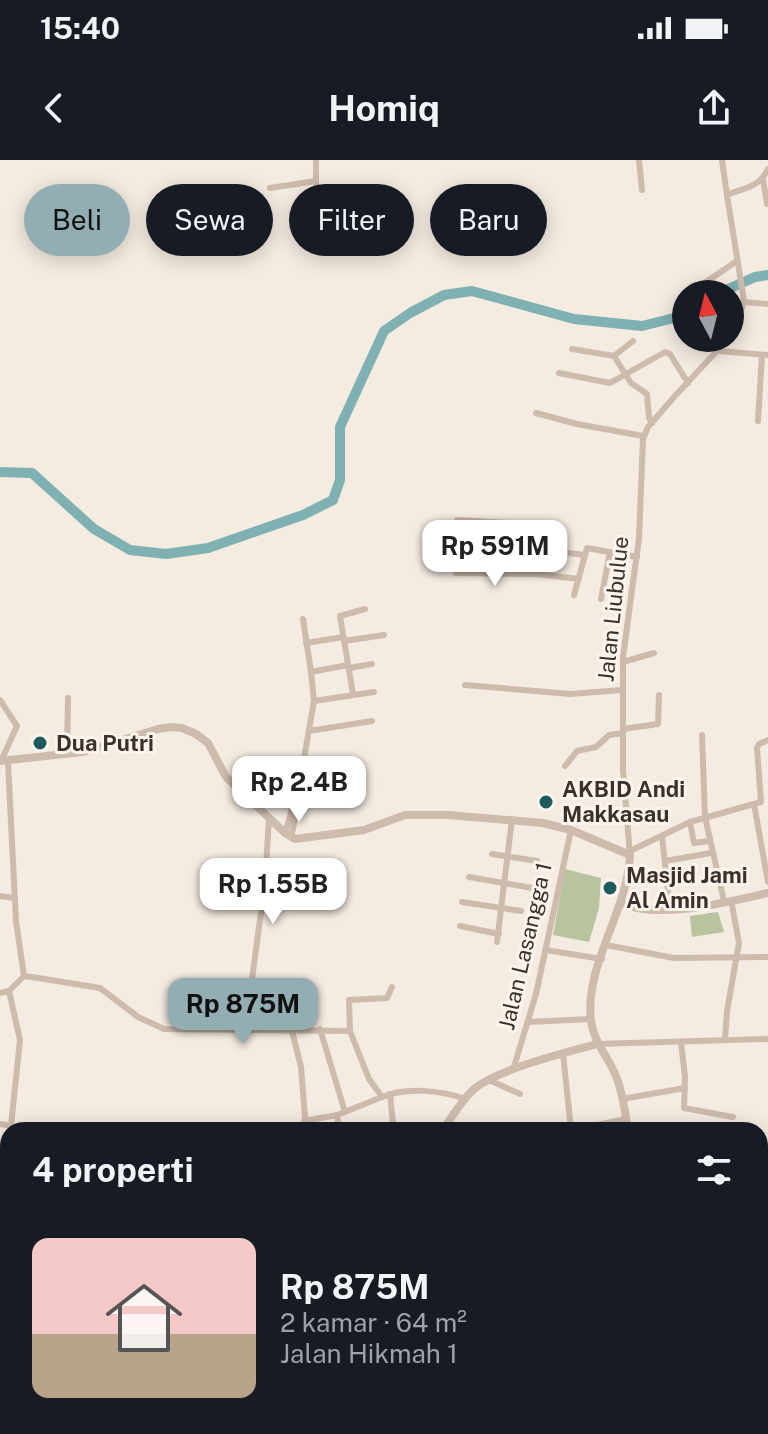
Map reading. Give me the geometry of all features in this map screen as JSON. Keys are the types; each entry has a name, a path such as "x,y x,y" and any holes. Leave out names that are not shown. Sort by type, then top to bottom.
{"street":[{"path":"273,188 316,181 316,160"},
{"path":"639,160 642,190"},
{"path":"722,160 741,280"},
{"path":"727,195 752,187 763,179 768,169"},
{"path":"763,179 767,204"},
{"path":"709,280 737,261"},
{"path":"744,302 768,304"},
{"path":"572,349 614,356 633,341"},
{"path":"559,373 610,383 665,352 670,354 688,383"},
{"path":"536,413 643,436 717,352"},
{"path":"730,352 765,355 758,421"},
{"path":"614,356 631,383 647,394 652,423"},
{"name":"Jalan Liubulue","path":"630,853 622,690 637,557 643,436"},
{"path":"457,520 508,523 512,528 512,548"},
{"path":"480,573 481,521"},
{"path":"438,546 536,549 585,555"},
{"path":"574,595 587,548 637,557"},
{"path":"535,574 536,549"},
{"path":"601,599 610,552"},
{"path":"456,573 535,574 579,579"},
{"path":"353,694 342,614 365,609"},
{"path":"288,836 300,795 314,701 303,619"},
{"path":"306,643 384,635"},
{"path":"623,662 654,653"},
{"path":"311,672 372,664"},
{"path":"465,685 570,694 622,690"},
{"path":"314,701 374,692"},
{"path":"565,766 577,751 596,747 609,735 658,724 659,695"},
{"path":"67,755 68,698"},
{"path":"0,700 17,725 3,762 24,976"},
{"path":"309,731 372,721"},
{"path":"3,762 67,755 167,727 182,728 208,743 226,777 288,836 298,840 364,830 409,814 543,823 571,830 630,853 690,822 761,802"},
{"path":"702,735 705,817 711,853 739,943 725,1040"},
{"path":"768,740 757,748 768,882"},
{"path":"245,1031 265,883 269,818"},
{"path":"460,926 498,938 512,819"},
{"path":"690,822 694,843 709,841"},
{"name":"Jalan Lasangga 1","path":"513,1070 546,950 571,830"},
{"path":"662,836 670,910"},
{"path":"627,1122 617,1079 597,1044 591,1019 593,994 621,903 630,853"},
{"path":"665,861 711,853"},
{"path":"492,854 537,861"},
{"path":"469,877 532,888"},
{"path":"621,903 646,910 670,910 768,893"},
{"path":"0,896 14,898"},
{"path":"462,902 521,911"},
{"path":"606,945 674,958 768,957"},
{"path":"546,950 602,959"},
{"path":"24,976 100,988 148,1024 164,1029 350,1031"},
{"path":"0,993 9,991 24,976"},
{"path":"382,1097 369,1079 350,1031 350,999 387,998 392,987"},
{"path":"9,991 19,1033 20,1053 11,1122"},
{"path":"528,1022 591,1019"},
{"path":"320,1029 345,1112"},
{"path":"292,1031 301,1067 304,1121 337,1115 390,1094 408,1091 445,1093 465,1099"},
{"path":"449,1122 479,1085 513,1070 597,1044 768,1039"},
{"path":"681,1042 685,1088 683,1107 733,1117"},
{"path":"563,1053 571,1122"},
{"path":"489,1080 520,1094"},
{"path":"622,1099 685,1088"},
{"path":"390,1094 393,1122"},
{"path":"337,1115 338,1122"},
{"path":"611,1122 626,1119"}],"green space":[{"path":"565,869 601,878 599,908 589,942 553,935"},
{"path":"718,912 724,932 692,937 690,916"}],"waterway":[{"path":"744,282 768,275"},
{"path":"0,472 32,473 94,529 130,550 166,554 208,548 303,515 333,500 340,480 340,427 384,331 444,295 472,291 574,319 642,326 672,318"}],"place":[{"name":"Dua Putri","path":"40,743"},
{"name":"AKBID Andi Makkasau","path":"546,802"},
{"name":"Masjid Jami Al Amin","path":"610,888"}]}
